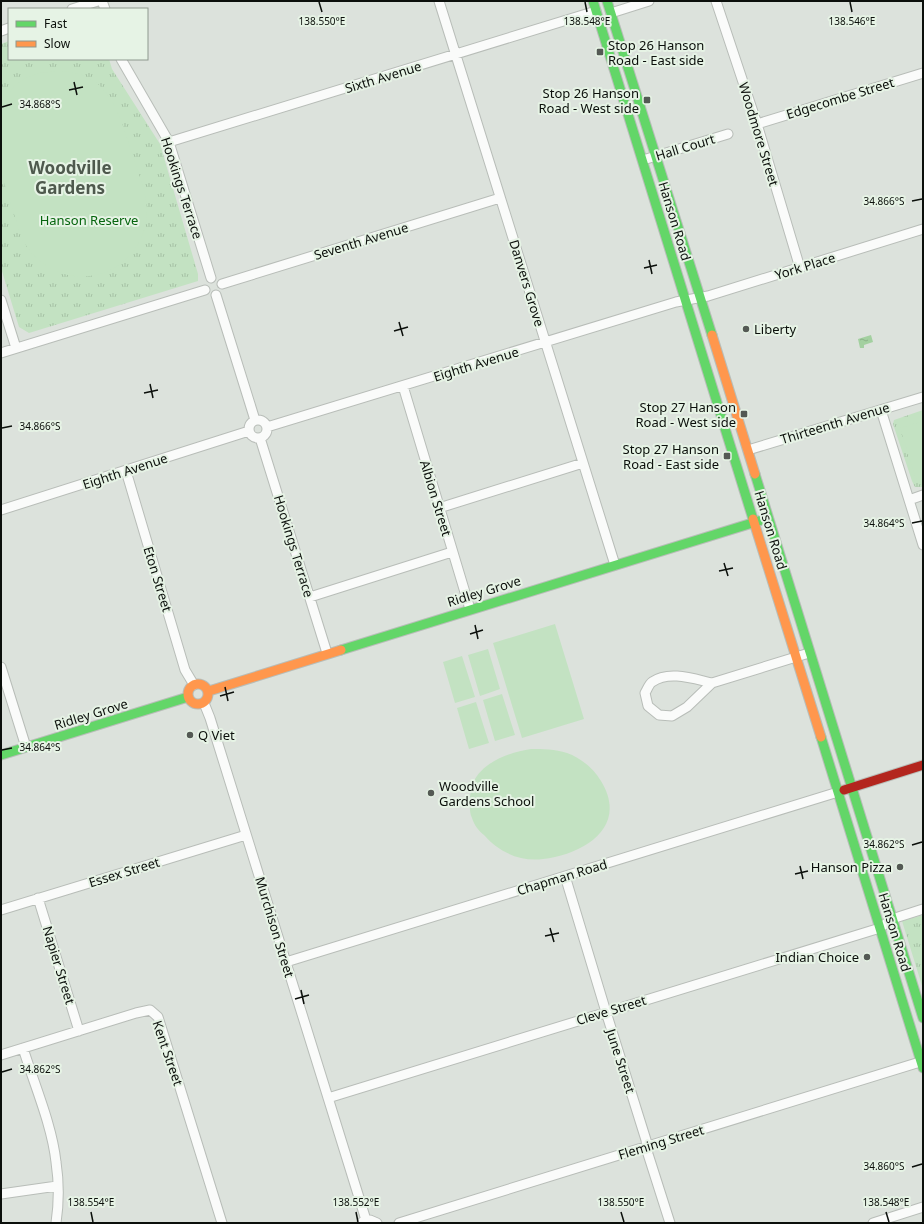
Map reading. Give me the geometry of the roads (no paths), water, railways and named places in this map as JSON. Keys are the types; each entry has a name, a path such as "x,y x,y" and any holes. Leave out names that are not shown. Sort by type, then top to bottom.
{"main road":[{"name":"Hanson Road","path":"593,1 922,1063"},
{"name":"Hanson Road","path":"607,1 699,298 748,450 809,653 923,1018"},
{"path":"596,11 610,13"},
{"path":"731,447 738,450 748,450"},
{"name":"Ridley Grove","path":"208,691 470,609 768,519"},
{"path":"199,683 205,686 208,691 209,696 207,700 199,705 194,704 188,697 188,692 194,684 199,683"},
{"name":"Ridley Grove","path":"1,755 188,697"},
{"path":"838,792 923,765"}],"street":[{"path":"75,8 98,1"},
{"name":"Danvers Grove","path":"439,1 614,565"},
{"path":"610,13 649,1"},
{"name":"Woodmore Street","path":"716,1 756,124 800,268"},
{"name":"Sixth Avenue","path":"169,142 596,11"},
{"name":"Hookings Terrace","path":"122,60 169,142 211,278"},
{"name":"Edgecombe Street","path":"756,124 923,72"},
{"name":"Hall Court","path":"642,160 728,134"},
{"name":"Seventh Avenue","path":"222,284 500,198"},
{"name":"York Place","path":"685,300 699,298 800,268 923,229"},
{"path":"211,278 219,280 222,284 222,290 216,295 211,295 205,290 205,284 211,278"},
{"path":"1,353 205,290"},
{"path":"216,295 255,420"},
{"path":"1,300 16,348"},
{"name":"Eighth Avenue","path":"267,427 685,300"},
{"name":"Albion Street","path":"403,386 470,609"},
{"name":"Thirteenth Avenue","path":"748,450 923,397"},
{"path":"881,410 923,545"},
{"path":"255,420 264,422 267,427 267,432 260,438 251,436 249,431 251,423 255,420"},
{"name":"Eighth Avenue","path":"1,510 249,431"},
{"name":"Hookings Terrace","path":"260,438 327,653"},
{"path":"439,508 583,463"},
{"name":"Eton Street","path":"126,471 185,670 194,684"},
{"path":"909,500 923,495"},
{"path":"310,597 452,552"},
{"path":"712,683 666,676 651,683 645,693 648,706 659,715 672,716 687,707 712,683 809,653"},
{"path":"1,667 26,747"},
{"name":"Murchison Street","path":"204,703 210,718 328,1098 364,1222"},
{"name":"Chapman Road","path":"286,962 838,792"},
{"name":"Essex Street","path":"1,910 246,835"},
{"name":"June Street","path":"565,876 670,1223"},
{"name":"Napier Street","path":"38,898 79,1031"},
{"name":"Cleve Street","path":"328,1098 880,928 892,919 923,909"},
{"name":"Kent Street","path":"1,1055 150,1010 158,1017 222,1223"},
{"path":"23,1048 50,1134 56,1162 58,1202 56,1223"},
{"name":"Fleming Street","path":"399,1223 922,1063"},
{"path":"1,1194 57,1186"},
{"path":"873,1223 923,1208"},
{"path":"364,1222 370,1220 377,1223"}],"water":[{"path":"871,335 873,342 864,345 864,348 860,348 858,339"}],"place":[{"name":"Stop 26 Hanson Road - East side","path":"600,52"},
{"name":"Stop 26 Hanson Road - West side","path":"647,100"},
{"name":"Liberty","path":"746,329"},
{"name":"Stop 27 Hanson Road - West side","path":"744,414"},
{"name":"Stop 27 Hanson Road - East side","path":"727,456"},
{"name":"Q Viet","path":"190,735"},
{"name":"Woodville Gardens School","path":"431,793"},
{"name":"Hanson Pizza","path":"900,867"},
{"name":"Indian Choice","path":"867,957"}],"district":[{"name":"Woodville Gardens","path":"70,178"}],"park label":[{"name":"Hanson Reserve","path":"89,220"}]}
